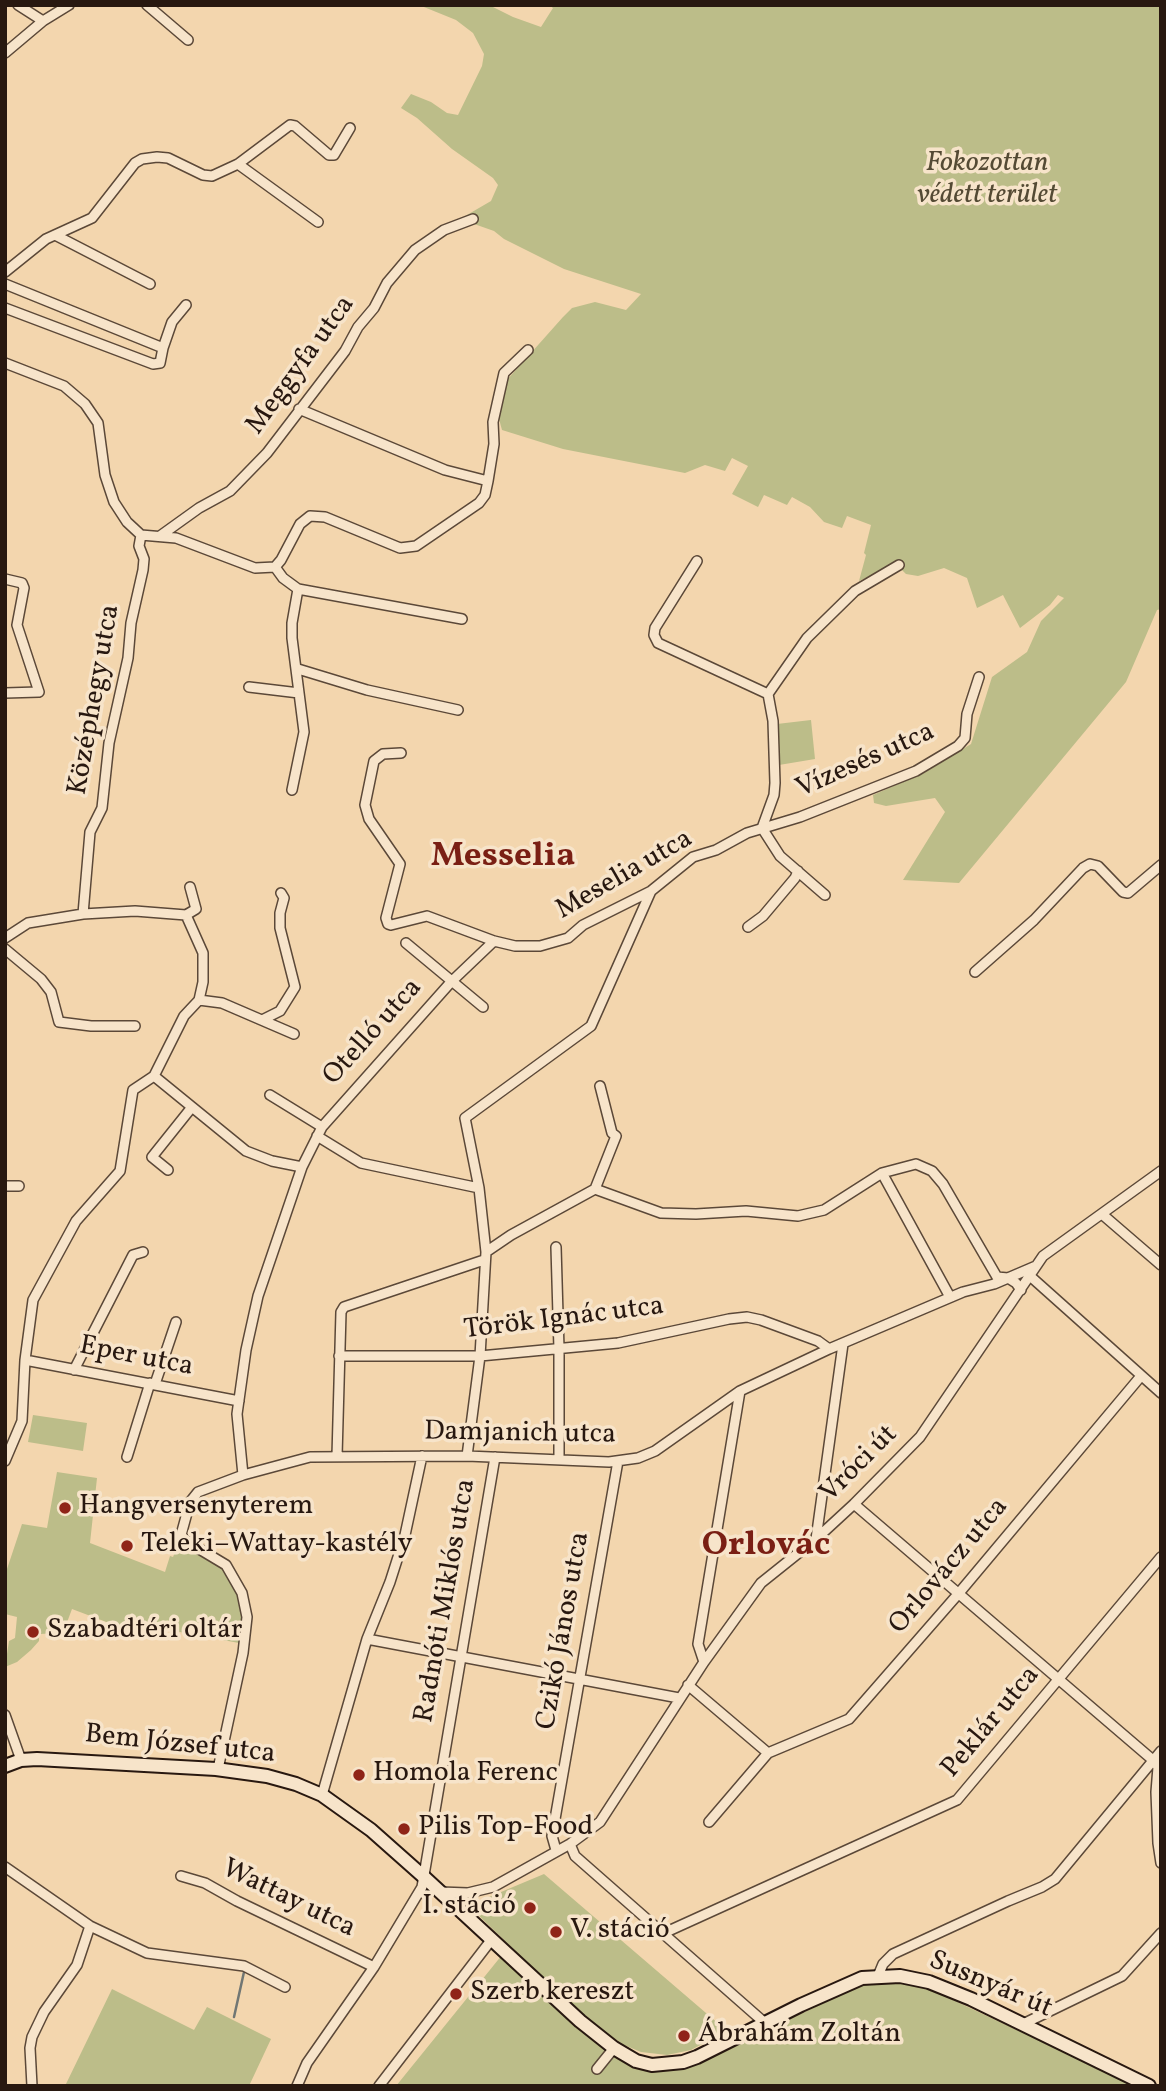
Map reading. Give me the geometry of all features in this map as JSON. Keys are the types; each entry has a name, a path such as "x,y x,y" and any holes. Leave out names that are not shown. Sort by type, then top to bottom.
{"street":[{"path":"18,5 43,21"},
{"path":"5,53 43,21 69,5"},
{"path":"147,5 188,40"},
{"path":"5,272 46,239 92,218 135,163 142,159 168,158 203,175 212,176 238,164 290,125 295,126 329,155 334,155 350,128"},
{"path":"238,164 318,222"},
{"name":"Meggyfa utca","path":"160,536 199,508 230,491 267,453 345,351 399,267 429,238 473,219"},
{"path":"55,235 150,284"},
{"path":"5,284 163,348"},
{"path":"5,308 153,364 160,363 173,322 186,305"},
{"path":"5,363 64,386 85,404 97,424 105,475 114,502 127,522 141,535 176,538 255,568 275,567 300,524 310,516 326,517 400,548 416,546 479,503 485,495 488,481 494,444 493,422 505,373 528,350"},
{"path":"299,409 445,470 488,481"},
{"name":"Középhegy utca","path":"83,914 90,832 102,808 109,743 128,658 131,623 143,570 144,559 139,546 141,535"},
{"path":"697,561 655,628 654,635 658,643 768,694"},
{"path":"825,895 780,856 762,828 775,783 773,721 768,694 807,638 855,591 900,565"},
{"path":"275,567 283,578 298,589 462,619"},
{"path":"5,579 22,583 24,588 17,627 39,692 5,693"},
{"path":"292,790 304,733 292,623 298,589"},
{"path":"298,669 367,690 457,710"},
{"name":"Vízesés utca","path":"762,828 800,817 916,771 958,746 965,738 967,714 979,677"},
{"path":"249,687 299,693"},
{"name":"Meselia utca","path":"401,753 383,754 374,761 365,805 369,819 400,864 386,918 391,925 427,916 494,941 515,946 540,946 568,938 583,925 651,891 693,857 716,850 739,836 762,828"},
{"path":"975,972 1034,920 1083,868 1090,864 1098,866 1123,892 1128,893 1161,864"},
{"path":"748,927 763,916 798,871"},
{"path":"5,938 28,923 83,914 135,911 186,915 196,909 190,887"},
{"path":"467,1456 480,1356 485,1256 479,1188 467,1116 591,1026 651,891"},
{"path":"262,1020 281,1011 295,987 280,928 284,898 281,893"},
{"path":"5,1461 22,1421 25,1360 33,1300 76,1221 120,1171 133,1090 154,1076 184,1016 199,1000 203,982 203,953 186,915"},
{"name":"Otelló utca","path":"243,1475 236,1427 246,1350 258,1296 302,1167 319,1131 451,982 494,941"},
{"path":"406,943 483,1007"},
{"path":"5,948 41,979 51,992 59,1022 135,1026"},
{"path":"199,1000 222,1003 294,1034"},
{"path":"154,1076 246,1151 272,1161 302,1167"},
{"path":"337,1456 341,1312 344,1307 485,1256 511,1235 596,1189 616,1136 612,1133 600,1086"},
{"path":"270,1095 360,1163 479,1188"},
{"path":"168,1170 152,1157 192,1107"},
{"path":"596,1189 661,1213 747,1211 798,1216 824,1210 882,1173 909,1164 932,1171 997,1277 1008,1278 1021,1290"},
{"name":"Vróci út","path":"440,1892 468,1893 493,1887 570,1844 600,1822 679,1698 761,1583 855,1504 920,1437 1043,1256 1161,1171"},
{"path":"882,1173 950,1297"},
{"path":"5,1186 19,1186"},
{"path":"1103,1215 1161,1265"},
{"path":"556,1247 559,1459"},
{"path":"74,1370 132,1255 143,1252"},
{"name":"Damjanich utca","path":"218,1769 243,1653 247,1618 242,1593 226,1565 186,1541 181,1535 190,1502 195,1494 243,1475 310,1457 422,1455 618,1461 638,1458 655,1451 740,1391 950,1297 1036,1266"},
{"path":"1030,1276 1161,1393"},
{"name":"Török Ignác utca","path":"339,1356 480,1356 559,1349 618,1343 747,1317 818,1341 829,1349"},
{"path":"127,1457 176,1322"},
{"path":"816,1539 843,1344"},
{"name":"Eper utca","path":"25,1360 239,1401"},
{"name":"Orlovácz utca","path":"709,1822 768,1753 849,1719 1141,1376"},
{"path":"704,1662 698,1644 740,1391"},
{"path":"322,1796 367,1639 401,1547 422,1455"},
{"name":"Radnóti Miklós utca","path":"297,2086 307,2063 374,1968 422,1887 495,1457"},
{"name":"Czikó János utca","path":"556,1850 552,1836 618,1461"},
{"path":"855,1504 1154,1761 1158,1766 1156,1784 1161,1863"},
{"name":"Peklár utca","path":"664,1933 957,1800 1161,1557"},
{"path":"367,1639 679,1698"},
{"path":"688,1685 768,1753"},
{"path":"5,1715 21,1760"},
{"path":"878,1976 883,1964 893,1954 1055,1879 1161,1751"},
{"name":"Bem József utca","path":"5,1766 21,1760 54,1759 218,1769 296,1783 322,1796 371,1830 458,1908"},
{"path":"1136,1783 1156,1784"},
{"path":"570,1844 575,1856 766,2024"},
{"path":"5,1867 90,1926 146,1953 244,1966 285,1987"},
{"name":"Wattay utca","path":"181,1876 205,1883 374,1968"},
{"path":"458,1908 468,1893"},
{"name":"Susnyár út","path":"458,1908 580,2021 614,2048 635,2061 652,2066 669,2065 697,2057 836,1988 862,1979 900,1976 929,1982 1023,2024 1149,2086"},
{"path":"32,2086 32,2037 44,2012 77,1965 90,1926"},
{"path":"1023,2024 1122,1976 1161,1933"},
{"path":"379,2086 492,1939"},
{"path":"597,2069 614,2048"}],"green space":[{"name":"Fokozottan védett terület","path":"419,5 489,5 541,27 553,8 549,5 1161,5 1161,609 1157,610 1126,682 959,883 903,880 945,812 935,798 886,806 874,803 873,795 924,773 971,744 992,677 1027,652 1041,621 1064,598 1058,595 1050,605 1020,628 1003,595 977,608 967,578 944,568 918,576 906,574 901,569 886,578 889,567 859,581 871,525 847,516 842,528 824,522 810,507 792,497 787,505 764,495 758,507 732,494 748,466 732,458 725,471 705,465 685,473 563,449 502,430 499,419 506,381 572,308 595,302 626,310 641,294 564,269 504,239 494,231 460,219 491,201 498,185 493,178 401,108 411,94 431,102 447,113 458,115 482,66 484,54 473,33 456,20"},
{"path":"811,720 815,759 779,765 777,724"},
{"path":"33,1415 87,1423 83,1451 28,1442"},
{"path":"57,1472 97,1478 90,1543 165,1572 170,1556 173,1557 179,1543 222,1568 238,1593 241,1606 243,1618 239,1643 142,1625 138,1634 72,1609 63,1633 39,1634 39,1641 31,1650 17,1662 5,1667 9,1641 15,1638 17,1617 5,1614 5,1575 22,1524 47,1528"},
{"path":"544,1874 727,2031 691,2050 667,2055 641,2052 624,2045 586,2020 470,1907"},
{"path":"502,1955 609,2054 653,2071 693,2066 865,1983 919,1984 1136,2086 396,2086"},
{"path":"112,1989 194,2030 207,2007 271,2039 249,2086 65,2086"}],"waterway":[{"path":"234,2017 244,1972"}],"place":[{"name":"Hangversenyterem","path":"65,1508"},
{"name":"Teleki–Wattay-kastély","path":"127,1546"},
{"name":"Szabadtéri oltár","path":"33,1632"},
{"name":"Homola Ferenc","path":"359,1775"},
{"name":"Pilis Top-Food","path":"404,1829"},
{"name":"I. stáció","path":"530,1908"},
{"name":"V. stáció","path":"556,1932"},
{"name":"Szerb kereszt","path":"456,1994"},
{"name":"Ábrahám Zoltán","path":"684,2036"}],"district":[{"name":"Messelia","path":"503,859"},
{"name":"Orlovác","path":"766,1548"}]}
